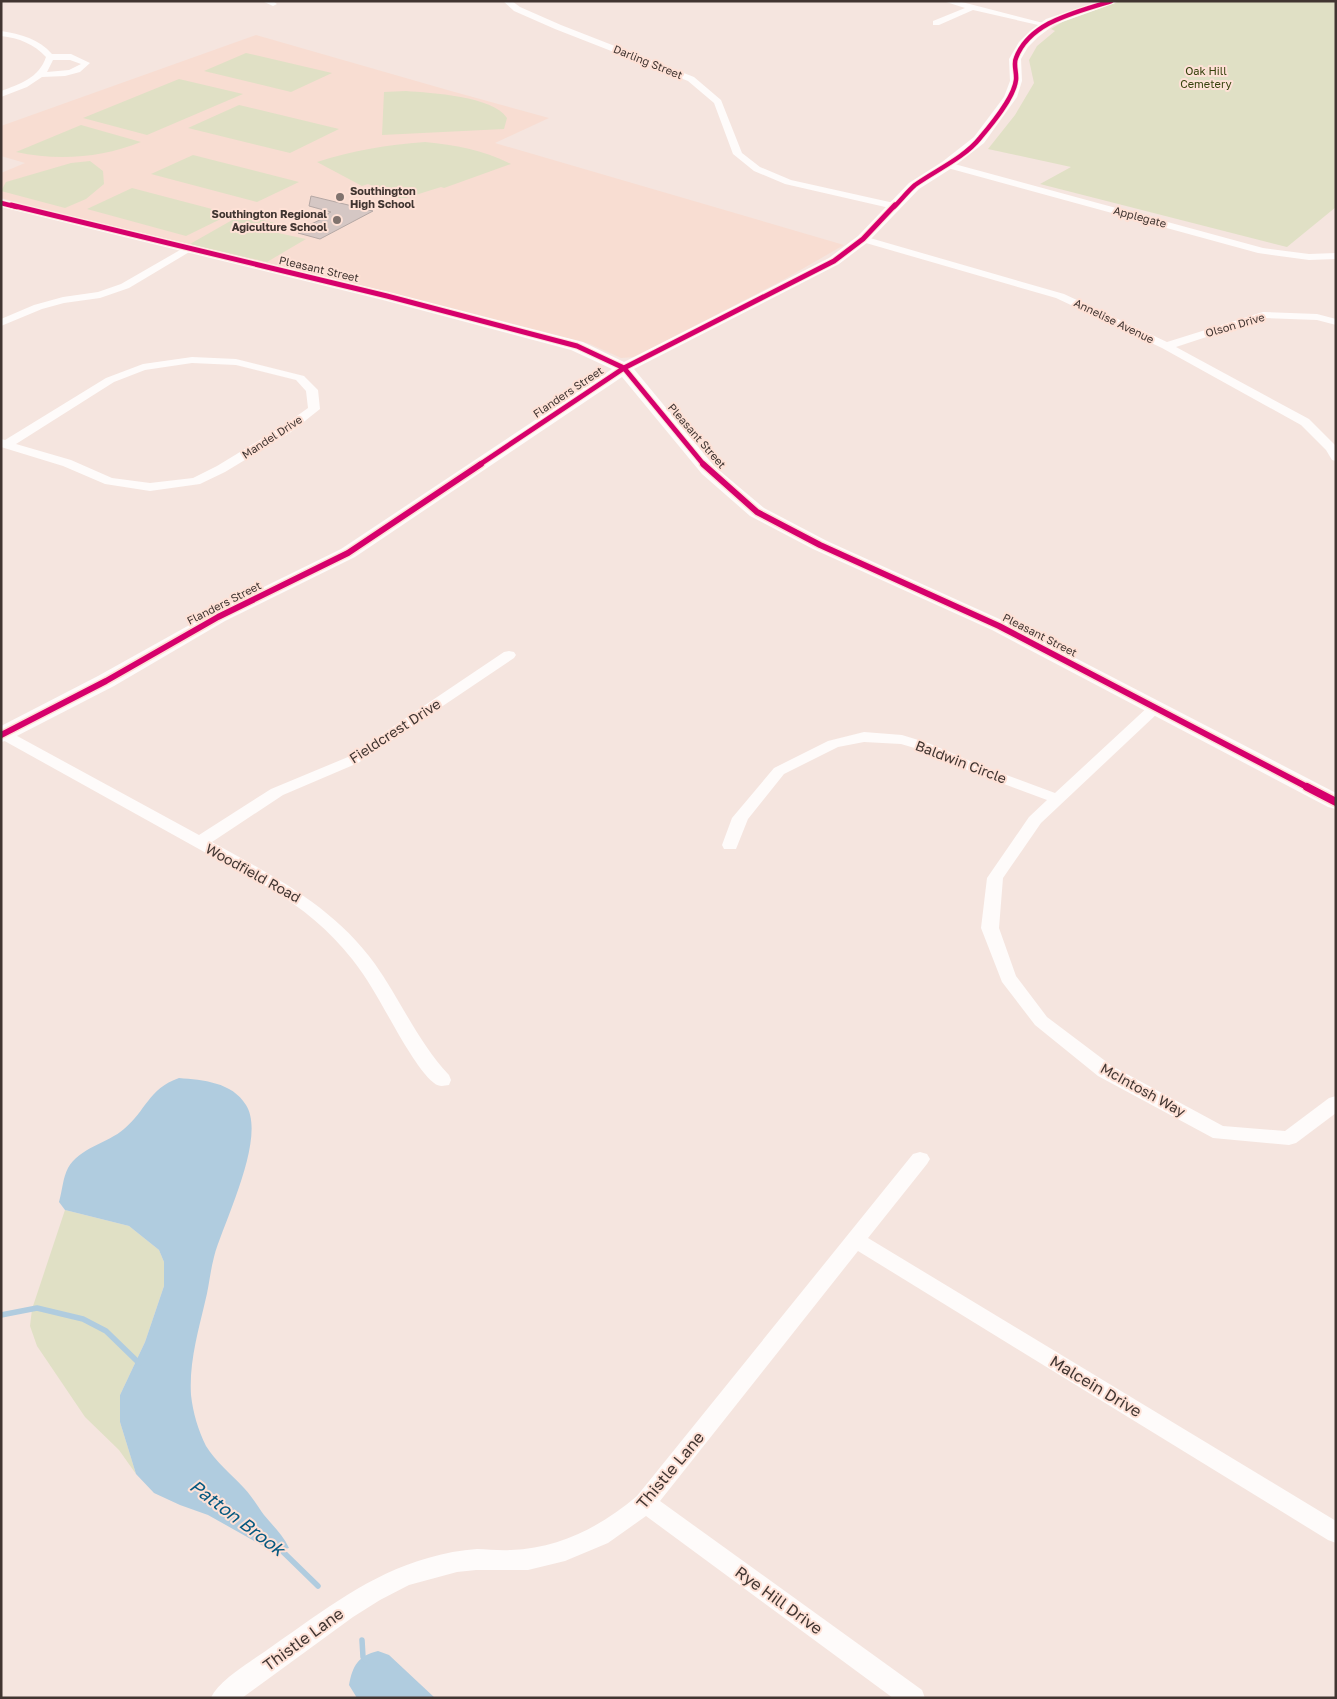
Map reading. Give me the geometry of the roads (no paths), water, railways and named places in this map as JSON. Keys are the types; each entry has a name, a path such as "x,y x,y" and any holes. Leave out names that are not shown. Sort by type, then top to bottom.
{"street":[{"name":"Darling Street","path":"507,1 518,9 558,27 691,79 718,102 738,154 757,169 788,182 894,206"},
{"path":"947,1 1047,24"},
{"name":"Flanders Street","path":"2,735 106,681 218,617 348,553 624,368 834,261 863,239 914,186 947,165 979,140 1010,97 1016,81 1015,59 1023,45 1050,22 1111,1"},
{"path":"936,23 973,7"},
{"path":"1,33 17,35 36,43 50,58 71,57 86,63 84,67 73,71 39,75"},
{"path":"1,94 27,85 48,68 50,58"},
{"name":"Applegate","path":"947,165 1262,251 1310,257 1336,256"},
{"name":"Pleasant Street","path":"1,203 387,296 577,346 624,368 708,470 757,512 820,545 999,626 1336,802"},
{"name":"Annelise Avenue","path":"863,239 1060,296 1166,346 1305,422 1331,448 1336,457"},
{"path":"1,323 38,306 63,300 100,295 125,286 187,249"},
{"name":"Olson Drive","path":"1166,346 1263,315 1317,317 1336,322"},
{"name":"Mandel Drive","path":"192,360 236,362 300,378 312,390 314,409 287,429 222,469 196,481 150,487 109,481 67,463 4,444 110,380 143,367 192,360"},
{"name":"Fieldcrest Drive","path":"199,843 277,792 353,760 509,655"},
{"name":"McIntosh Way","path":"1156,708 1036,820 995,878 990,928 1008,978 1042,1021 1106,1072 1220,1133 1288,1138 1336,1103"},
{"name":"Woodfield Road","path":"2,735 283,889 316,911 335,927 369,969 426,1065 442,1080"},
{"name":"Baldwin Circle","path":"730,845 740,818 779,771 832,744 864,737 902,740 923,746 977,769 1058,799"},
{"name":"Thistle Lane","path":"223,1698 365,1595 392,1581 444,1564 472,1560 510,1561 540,1558 572,1550 628,1519 645,1503 920,1159"},
{"name":"Malcein Drive","path":"856,1240 1336,1533"},
{"name":"Rye Hill Drive","path":"645,1503 913,1698"}],"water":[{"path":"179,1078 207,1081 233,1091 246,1105 251,1120 251,1138 247,1159 213,1263 197,1336 193,1359 191,1395 196,1421 206,1446 250,1495 287,1543 289,1548 274,1552 208,1515 154,1493 136,1474 120,1422 120,1395 145,1342 164,1286 164,1262 159,1250 129,1226 65,1210 59,1202 65,1176 73,1161 79,1155 124,1129 160,1088"},
{"path":"378,1651 389,1655 435,1698 357,1698 349,1685 352,1672 361,1659"}],"waterway":[{"name":"Patton Brook","path":"1,1315 37,1308 83,1319 106,1331 139,1363"},
{"name":"Patton Brook","path":"278,1547 318,1586"},
{"name":"Patton Brook","path":"362,1640 363,1657 366,1660"}],"place":[{"name":"Southington High School","path":"340,197"},
{"name":"Southington Regional Agiculture School","path":"337,220"}],"park label":[{"name":"Oak Hill Cemetery","path":"1206,77"}]}
